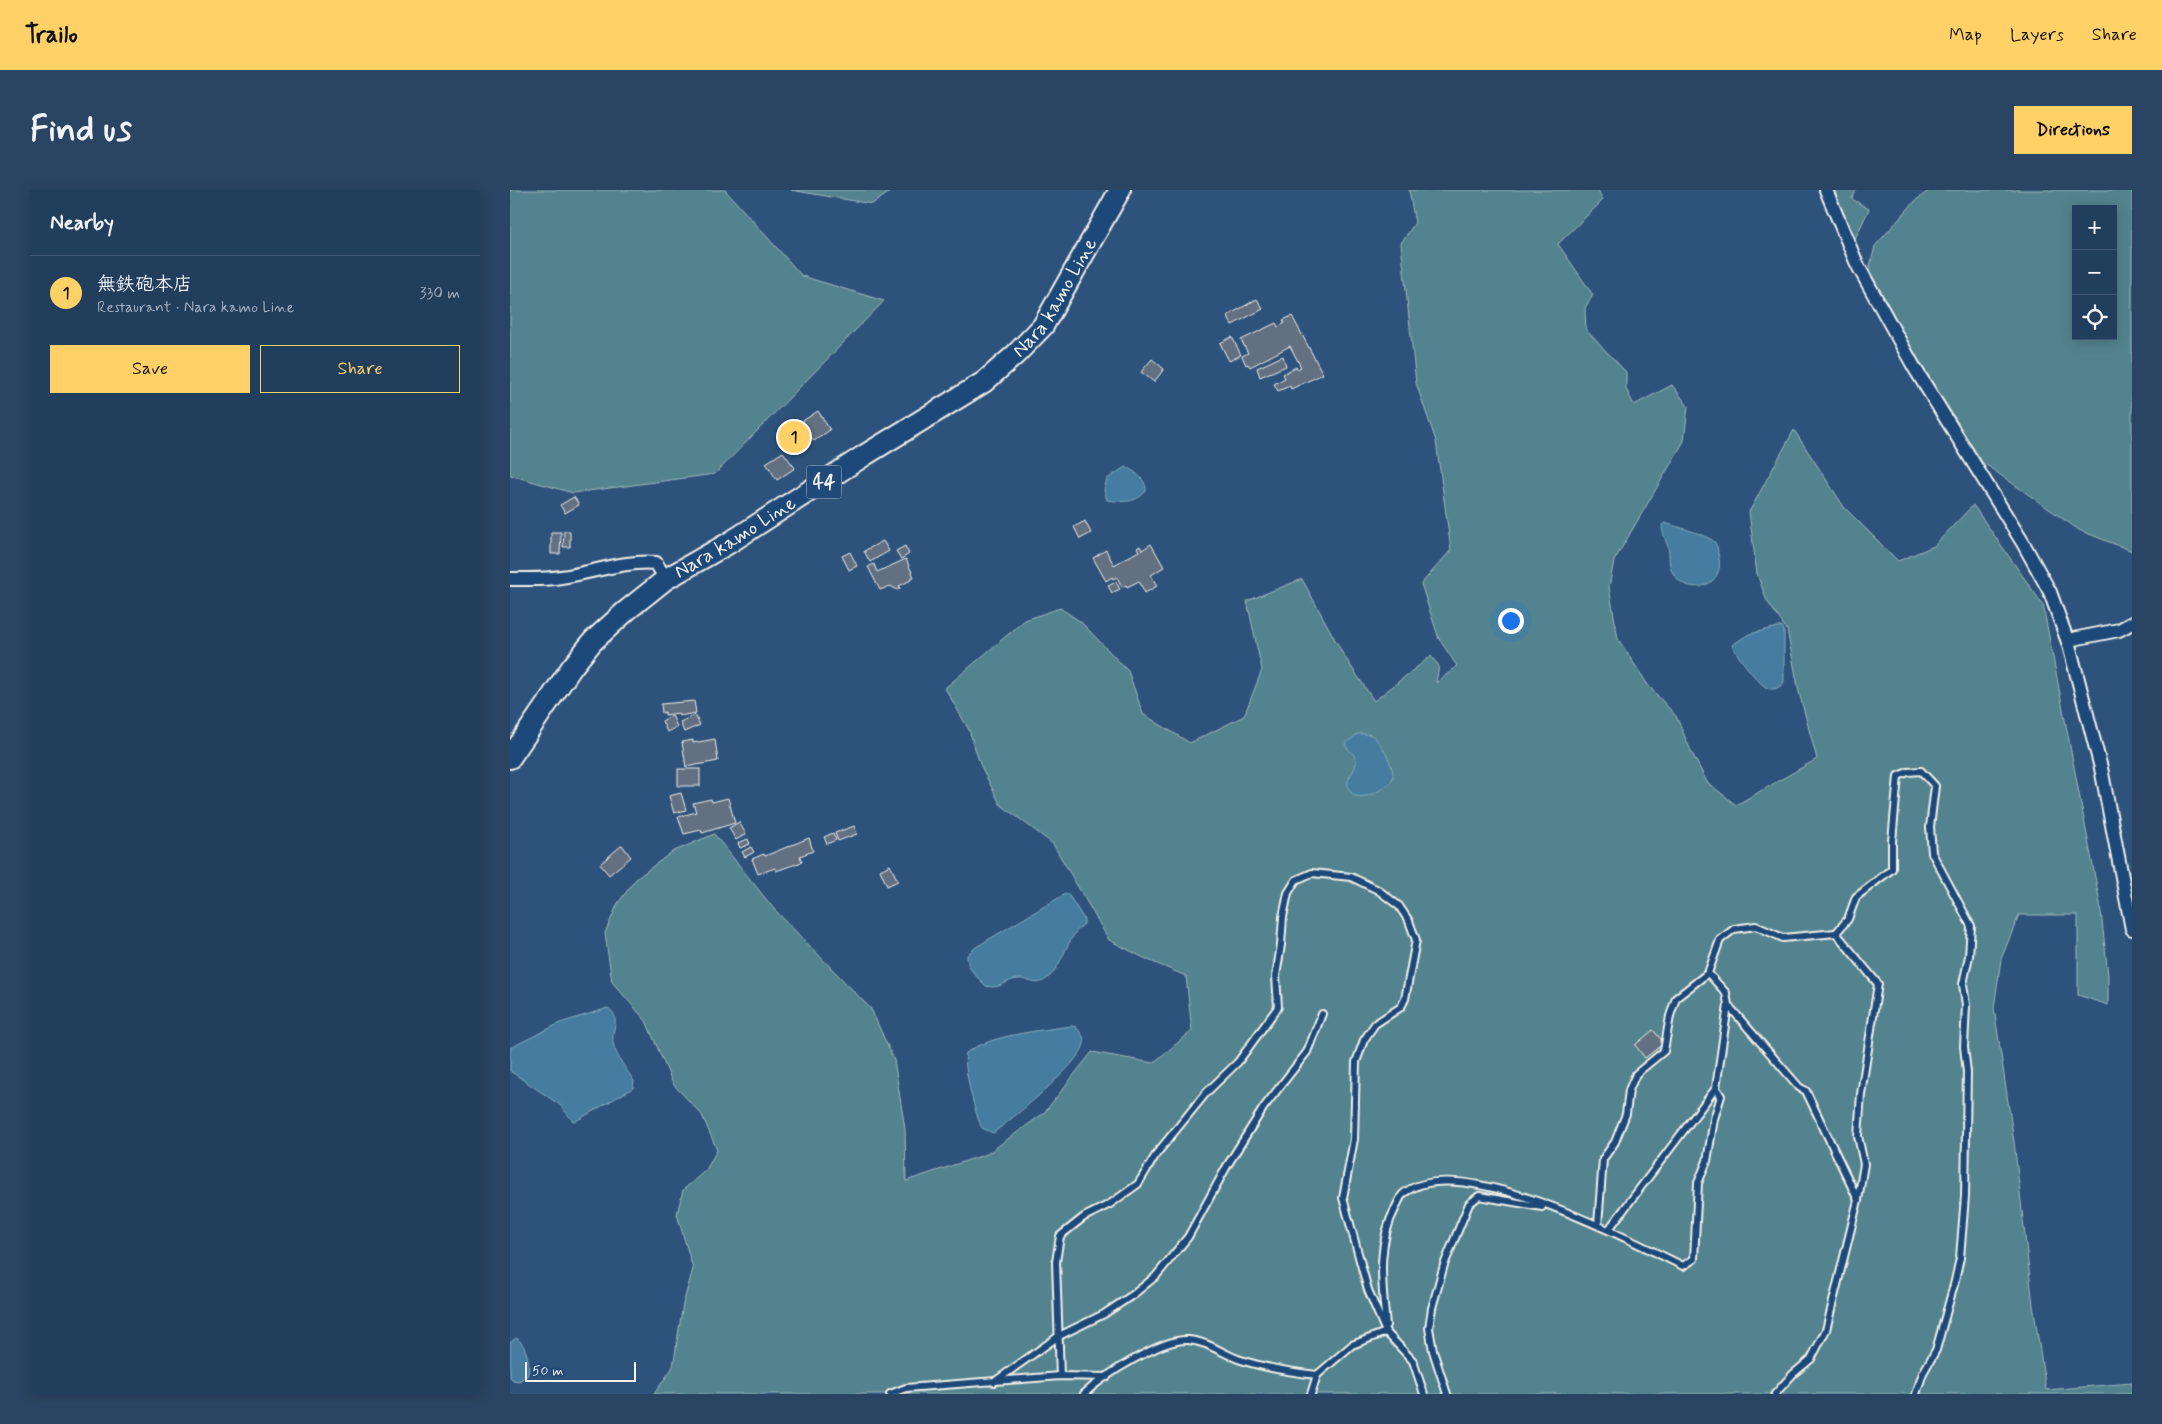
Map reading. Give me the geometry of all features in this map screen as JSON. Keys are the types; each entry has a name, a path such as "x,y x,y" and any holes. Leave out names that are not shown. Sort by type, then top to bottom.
{"main road":[{"name":"Nara kamo Line","path":"510,758 572,667 594,642 626,611 666,578 729,543 984,382 1016,354 1043,326 1120,190"}],"street":[{"path":"1826,190 1857,264 1914,367 2023,543 2050,592 2068,640 2101,768 2132,929"},
{"path":"510,579 558,578 606,570 638,561 656,563 666,578"},
{"path":"2068,640 2119,630 2132,623"}],"lane":[{"path":"1598,1225 1603,1158 1615,1142 1626,1114 1630,1090 1636,1074 1664,1051 1670,1016 1676,998 1708,973 1720,940 1734,929 1756,926 1783,938 1836,932 1848,919 1856,897 1892,869 1892,840 1898,776 1908,772 1922,772 1935,786 1930,827 1932,854 1971,926 1969,956 1963,984 1966,1014 1964,1047 1967,1072 1965,1196 1960,1258 1936,1350 1923,1373 1916,1394"},
{"path":"1060,1376 1056,1262 1060,1236 1084,1217 1110,1204 1138,1184 1157,1153 1206,1093 1238,1062 1278,1007 1276,976 1283,917 1288,893 1296,880 1312,873 1351,877 1378,890 1399,906 1409,921 1416,940 1405,999 1401,1007 1375,1024 1364,1040 1356,1062 1354,1139 1343,1198 1368,1290 1386,1332 1413,1360 1424,1394"},
{"path":"1775,1394 1810,1359 1820,1345 1826,1330 1858,1200 1864,1164 1858,1136 1861,1094 1878,984 1836,932"},
{"path":"1609,1230 1716,1088 1728,1005 1726,993 1708,973"},
{"path":"1728,1005 1799,1087 1806,1091 1858,1200"},
{"path":"994,1382 1059,1336 1104,1314 1134,1294 1156,1276 1188,1237 1227,1166 1264,1108 1307,1052 1322,1014"},
{"path":"1386,1332 1381,1268 1390,1218 1402,1195 1420,1184 1438,1181 1511,1191 1598,1225 1683,1266 1694,1259 1698,1183 1708,1161 1714,1119 1721,1096 1716,1088"},
{"path":"1447,1394 1433,1351 1429,1328 1432,1308 1444,1265 1469,1204 1479,1196 1558,1210"},
{"path":"1310,1394 1317,1375 1352,1345 1386,1332"},
{"path":"1084,1394 1131,1361 1160,1346 1188,1340 1212,1346 1236,1358 1271,1370 1317,1375"},
{"path":"890,1394 906,1388 1060,1376 1108,1377"}],"green space":[{"path":"510,190 725,190 802,276 884,301 715,474 573,493 510,475"},
{"path":"791,190 893,190 872,204"},
{"path":"1409,190 1598,190 1603,200 1558,244 1593,295 1585,308 1586,330 1626,372 1626,389 1634,405 1672,385 1688,406 1684,441 1614,561 1609,587 1618,639 1648,685 1676,716 1707,782 1736,805 1817,759 1799,692 1787,630 1767,601 1757,574 1749,512 1794,430 1844,507 1898,561 1934,546 1973,505 2043,605 2100,903 2108,975 2108,1005 2078,995 2078,915 2019,915 2001,959 1994,1008 2014,1142 2033,1305 2046,1390 2132,1383 2132,1394 654,1394 673,1367 683,1304 693,1269 677,1214 683,1190 706,1170 717,1150 702,1115 673,1084 646,1021 612,982 605,933 618,903 636,879 672,852 714,834 774,909 871,1009 894,1060 905,1129 906,1181 987,1154 1044,1113 1092,1052 1153,1063 1192,1031 1186,976 1148,960 1109,940 1053,844 1000,804 980,764 969,730 945,688 1025,620 1060,608 1081,622 1128,671 1143,714 1190,743 1244,716 1262,670 1247,601 1302,579 1343,654 1374,701 1431,656 1439,666 1436,683 1457,666 1439,639 1421,584 1451,550 1436,441 1416,383 1401,243 1415,223"},
{"path":"1831,190 1856,190 1852,199 1869,209 1855,239"},
{"path":"1930,190 2132,190 2132,551 2079,530 1982,462 1914,352 1869,270 1875,246 1916,200"}],"water":[{"path":"1125,467 1139,476 1146,487 1146,491 1133,500 1107,500 1104,490 1107,479"},
{"path":"1665,523 1689,530 1715,542 1720,562 1714,579 1703,586 1696,587 1689,586 1677,579 1670,567 1668,547 1662,528 1662,525"},
{"path":"1782,626 1784,630 1784,682 1777,688 1770,689 1753,675 1732,645 1749,634"},
{"path":"1357,734 1373,736 1378,741 1391,764 1393,776 1389,784 1365,796 1354,795 1348,787 1356,760 1345,744"},
{"path":"1068,894 1084,919 1084,924 1072,938 1054,972 1048,978 1038,983 1025,979 1015,979 996,987 986,986 970,968 967,955 976,947"},
{"path":"608,1008 614,1015 615,1020 614,1048 634,1081 633,1088 573,1121 560,1105 510,1071 510,1048 560,1023"},
{"path":"1072,1026 1076,1027 1083,1037 1084,1044 1080,1053 1071,1064 1044,1091 993,1133 982,1128 970,1090 965,1059 966,1053 988,1042 1002,1038"},
{"path":"516,1338 523,1345 529,1367 527,1376 519,1381 513,1380 510,1377 510,1343"}],"building":[{"path":"1257,299 1263,309 1232,325 1227,316"},
{"path":"1292,316 1323,374 1291,389 1290,386 1278,391 1274,384 1285,378 1283,374 1296,367 1297,369 1301,367 1290,346 1250,367 1248,364 1246,365 1242,356 1248,353 1241,340 1276,323 1278,327 1285,323 1283,320"},
{"path":"1232,337 1241,355 1229,361 1220,343"},
{"path":"1283,356 1286,366 1260,377 1257,368"},
{"path":"1152,359 1164,369 1154,382 1141,372"},
{"path":"818,411 830,430 814,441 801,422"},
{"path":"799,424 809,439 789,451 780,436"},
{"path":"783,452 795,468 777,480 766,463"},
{"path":"574,497 579,505 565,513 560,505"},
{"path":"1085,521 1091,533 1080,539 1074,527"},
{"path":"564,531 570,531 570,547 563,547"},
{"path":"551,532 561,532 560,554 551,554"},
{"path":"883,541 889,551 870,562 864,551"},
{"path":"1151,544 1164,567 1151,575 1157,586 1145,593 1139,581 1127,587 1126,585 1122,587 1117,577 1113,579 1112,577 1106,581 1093,558 1106,550 1114,565 1139,551 1137,548 1140,546 1142,550"},
{"path":"905,546 909,554 901,559 896,551"},
{"path":"850,552 857,566 849,570 842,556"},
{"path":"906,559 914,577 899,586 900,589 898,590 890,586 880,590 868,567 874,564 877,572"},
{"path":"1116,582 1120,589 1112,593 1108,586"},
{"path":"694,701 696,713 679,716 678,713 665,715 665,712 662,713 661,704"},
{"path":"672,715 677,727 667,732 662,721"},
{"path":"695,715 700,725 684,732 680,722"},
{"path":"715,739 718,761 686,767 682,742 693,740 693,743"},
{"path":"678,769 700,769 700,786 678,786"},
{"path":"681,793 686,810 674,813 669,796"},
{"path":"728,798 735,823 702,833 701,830 684,834 678,817 696,812 693,803 711,799 712,802"},
{"path":"739,822 746,834 736,840 729,828"},
{"path":"854,826 857,834 838,841 835,833"},
{"path":"833,833 836,840 827,844 824,837"},
{"path":"809,838 813,851 800,856 802,862 776,871 775,868 758,874 752,859 764,854 765,856"},
{"path":"748,839 750,844 740,848 738,843"},
{"path":"622,845 631,857 609,875 600,864"},
{"path":"751,847 754,852 745,857 742,852"},
{"path":"890,865 898,881 887,886 880,870"},
{"path":"1653,1030 1664,1043 1645,1058 1635,1045"}],"place":[{"name":"無鉄砲本店","path":"794,437"}]}
